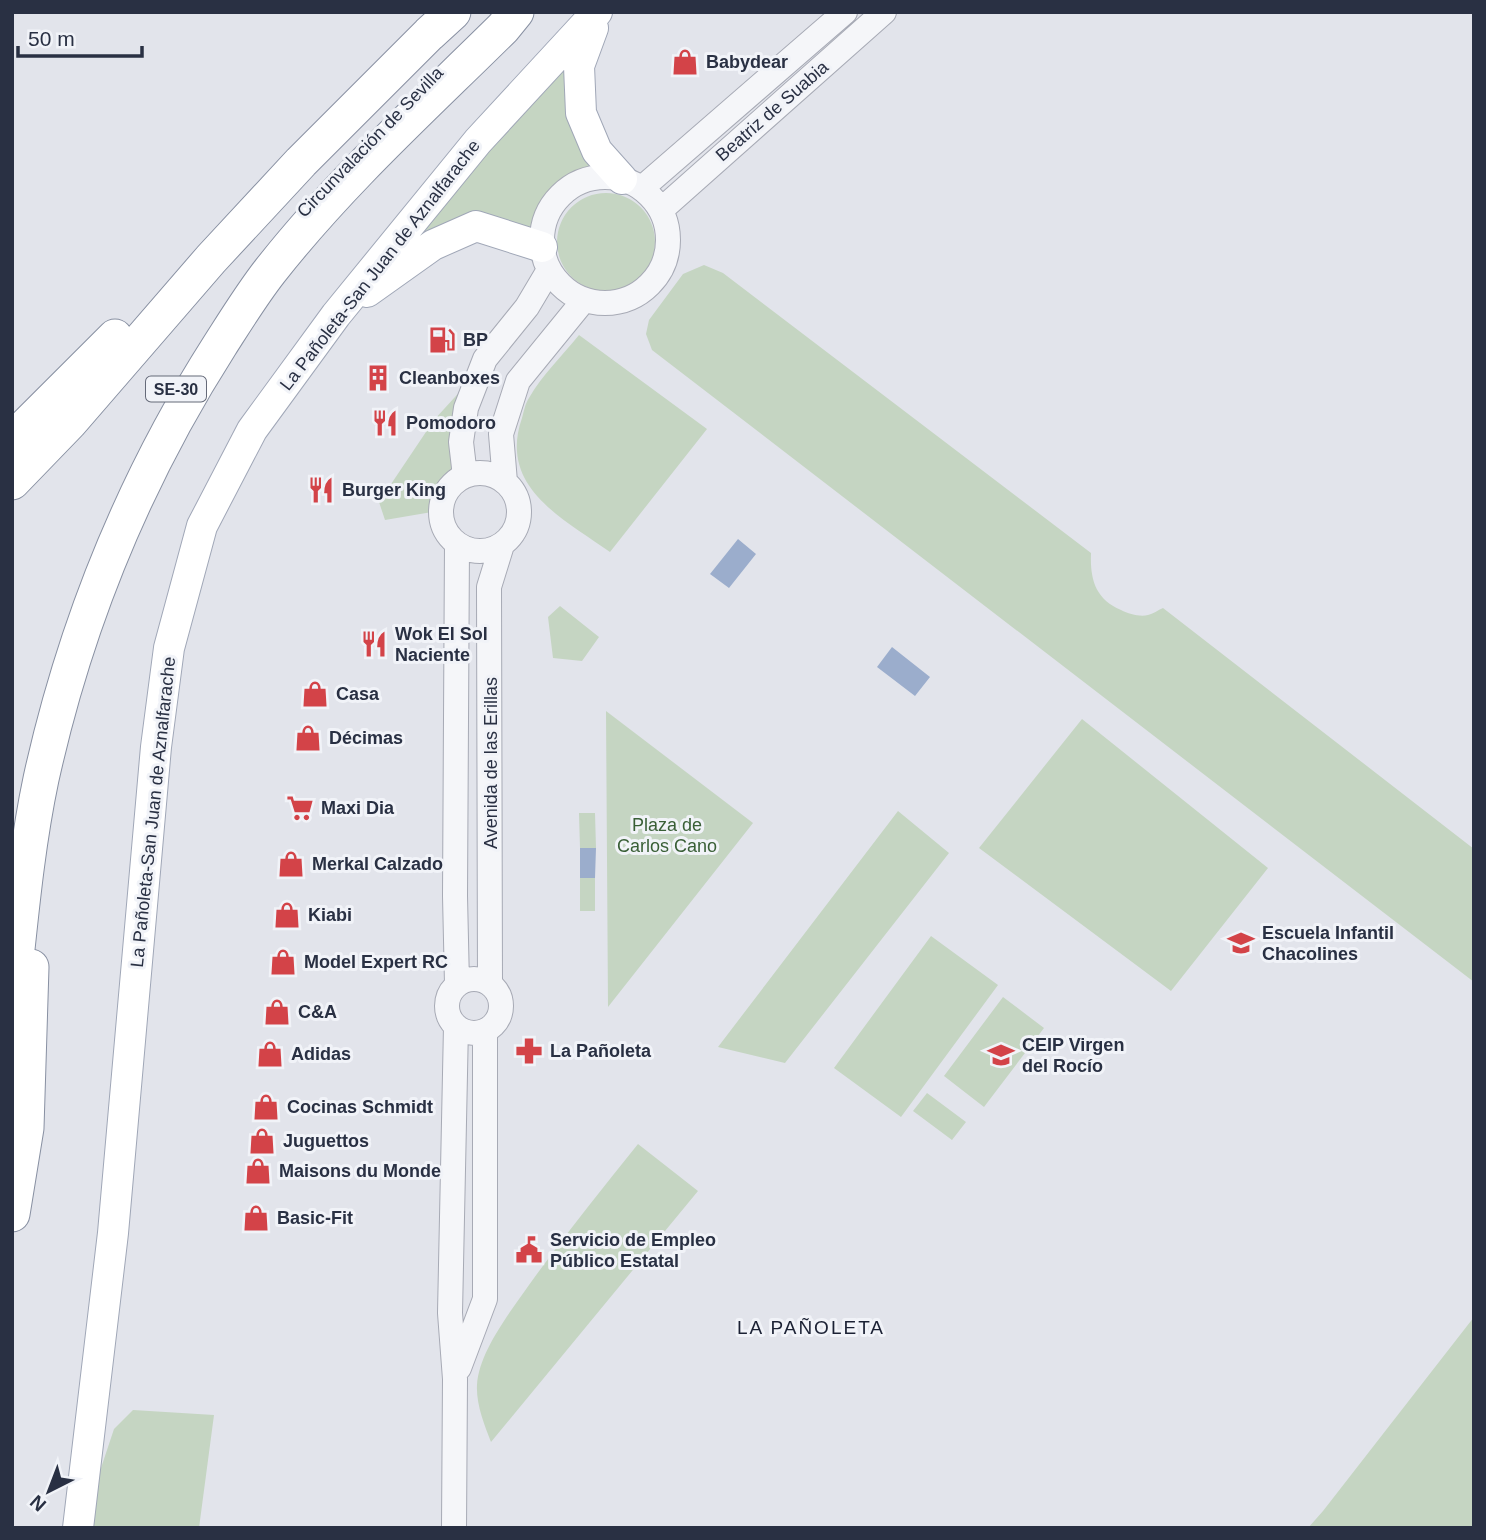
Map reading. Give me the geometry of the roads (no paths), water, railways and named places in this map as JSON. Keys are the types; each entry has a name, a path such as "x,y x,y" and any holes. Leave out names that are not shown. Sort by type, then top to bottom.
{"highway":[{"name":"Circunvalación de Sevilla","path":"12,857 41,716 76,603 107,522 170,397 233,298 333,176 500,12"},
{"path":"12,996 26,872 41,782 58,708 86,618 117,538 179,410 269,272 350,177 494,38 516,12"},
{"name":"Circunvalación de Sevilla","path":"12,481 70,422 211,259 301,162 441,23"},
{"path":"12,440 120,332 255,185 441,23"},
{"path":"12,1214 26,1128 35,899 44,820 53,774 58,708"}],"main road":[{"path":"600,17 579,66 581,113 597,151 632,183"},
{"name":"La Pañoleta-San Juan de Aznalfarache","path":"78,1528 113,1233 156,747 169,648 202,526 252,430 335,315 478,141 559,52 600,17"},
{"path":"335,315 433,246 475,226 545,258"}],"street":[{"name":"Beatriz de Suabia","path":"632,183 845,12"},
{"name":"Beatriz de Suabia","path":"661,209 884,12"},
{"path":"465,476 461,442 466,408 485,359 527,307 545,258 542,229 548,212 564,192 587,179 604,177 632,183 655,200 668,228 668,250 662,271 648,288 631,299 611,304 584,300 570,293 545,258"},
{"path":"505,482 501,434 518,381 584,300"},
{"path":"486,473 505,482 517,498 519,516 512,536 502,545 479,552 457,544 444,529 441,506 445,493 465,476 486,473"},
{"name":"Avenida de las Erillas","path":"457,544 457,984"},
{"name":"Avenida de las Erillas","path":"490,983 489,587 502,545"},
{"path":"454,1528 455,1379 450,1313 456,1026 447,1009 447,1000 457,984 474,978 490,983 500,996 501,1012 493,1027 470,1033 456,1026"},
{"path":"455,1379 485,1299 485,1031"}],"water":[{"path":"738,539 756,554 729,588 710,574"},
{"path":"892,647 930,677 915,696 877,667"},
{"path":"580,848 596,848 595,878 580,878"}],"place":[{"name":"Babydear","path":"685,62"},
{"name":"BP","path":"442,340"},
{"name":"Cleanboxes","path":"378,378"},
{"name":"Pomodoro","path":"385,423"},
{"name":"Burger King","path":"321,490"},
{"name":"Wok El Sol Naciente","path":"374,644"},
{"name":"Casa","path":"315,694"},
{"name":"Décimas","path":"308,738"},
{"name":"Maxi Dia","path":"300,808"},
{"name":"Merkal Calzado","path":"291,864"},
{"name":"Kiabi","path":"287,915"},
{"name":"Escuela Infantil Chacolines","path":"1241,943"},
{"name":"Model Expert RC","path":"283,962"},
{"name":"C&A","path":"277,1012"},
{"name":"La Pañoleta","path":"529,1051"},
{"name":"Adidas","path":"270,1054"},
{"name":"CEIP Virgen del Rocío","path":"1001,1055"},
{"name":"Cocinas Schmidt","path":"266,1107"},
{"name":"Juguettos","path":"262,1141"},
{"name":"Maisons du Monde","path":"258,1171"},
{"name":"Basic-Fit","path":"256,1218"},
{"name":"Servicio de Empleo Público Estatal","path":"529,1250"}],"district":[{"name":"LA PAÑOLETA","path":"811,1327"}],"park label":[{"name":"Plaza de Carlos Cano","path":"667,835"}]}
